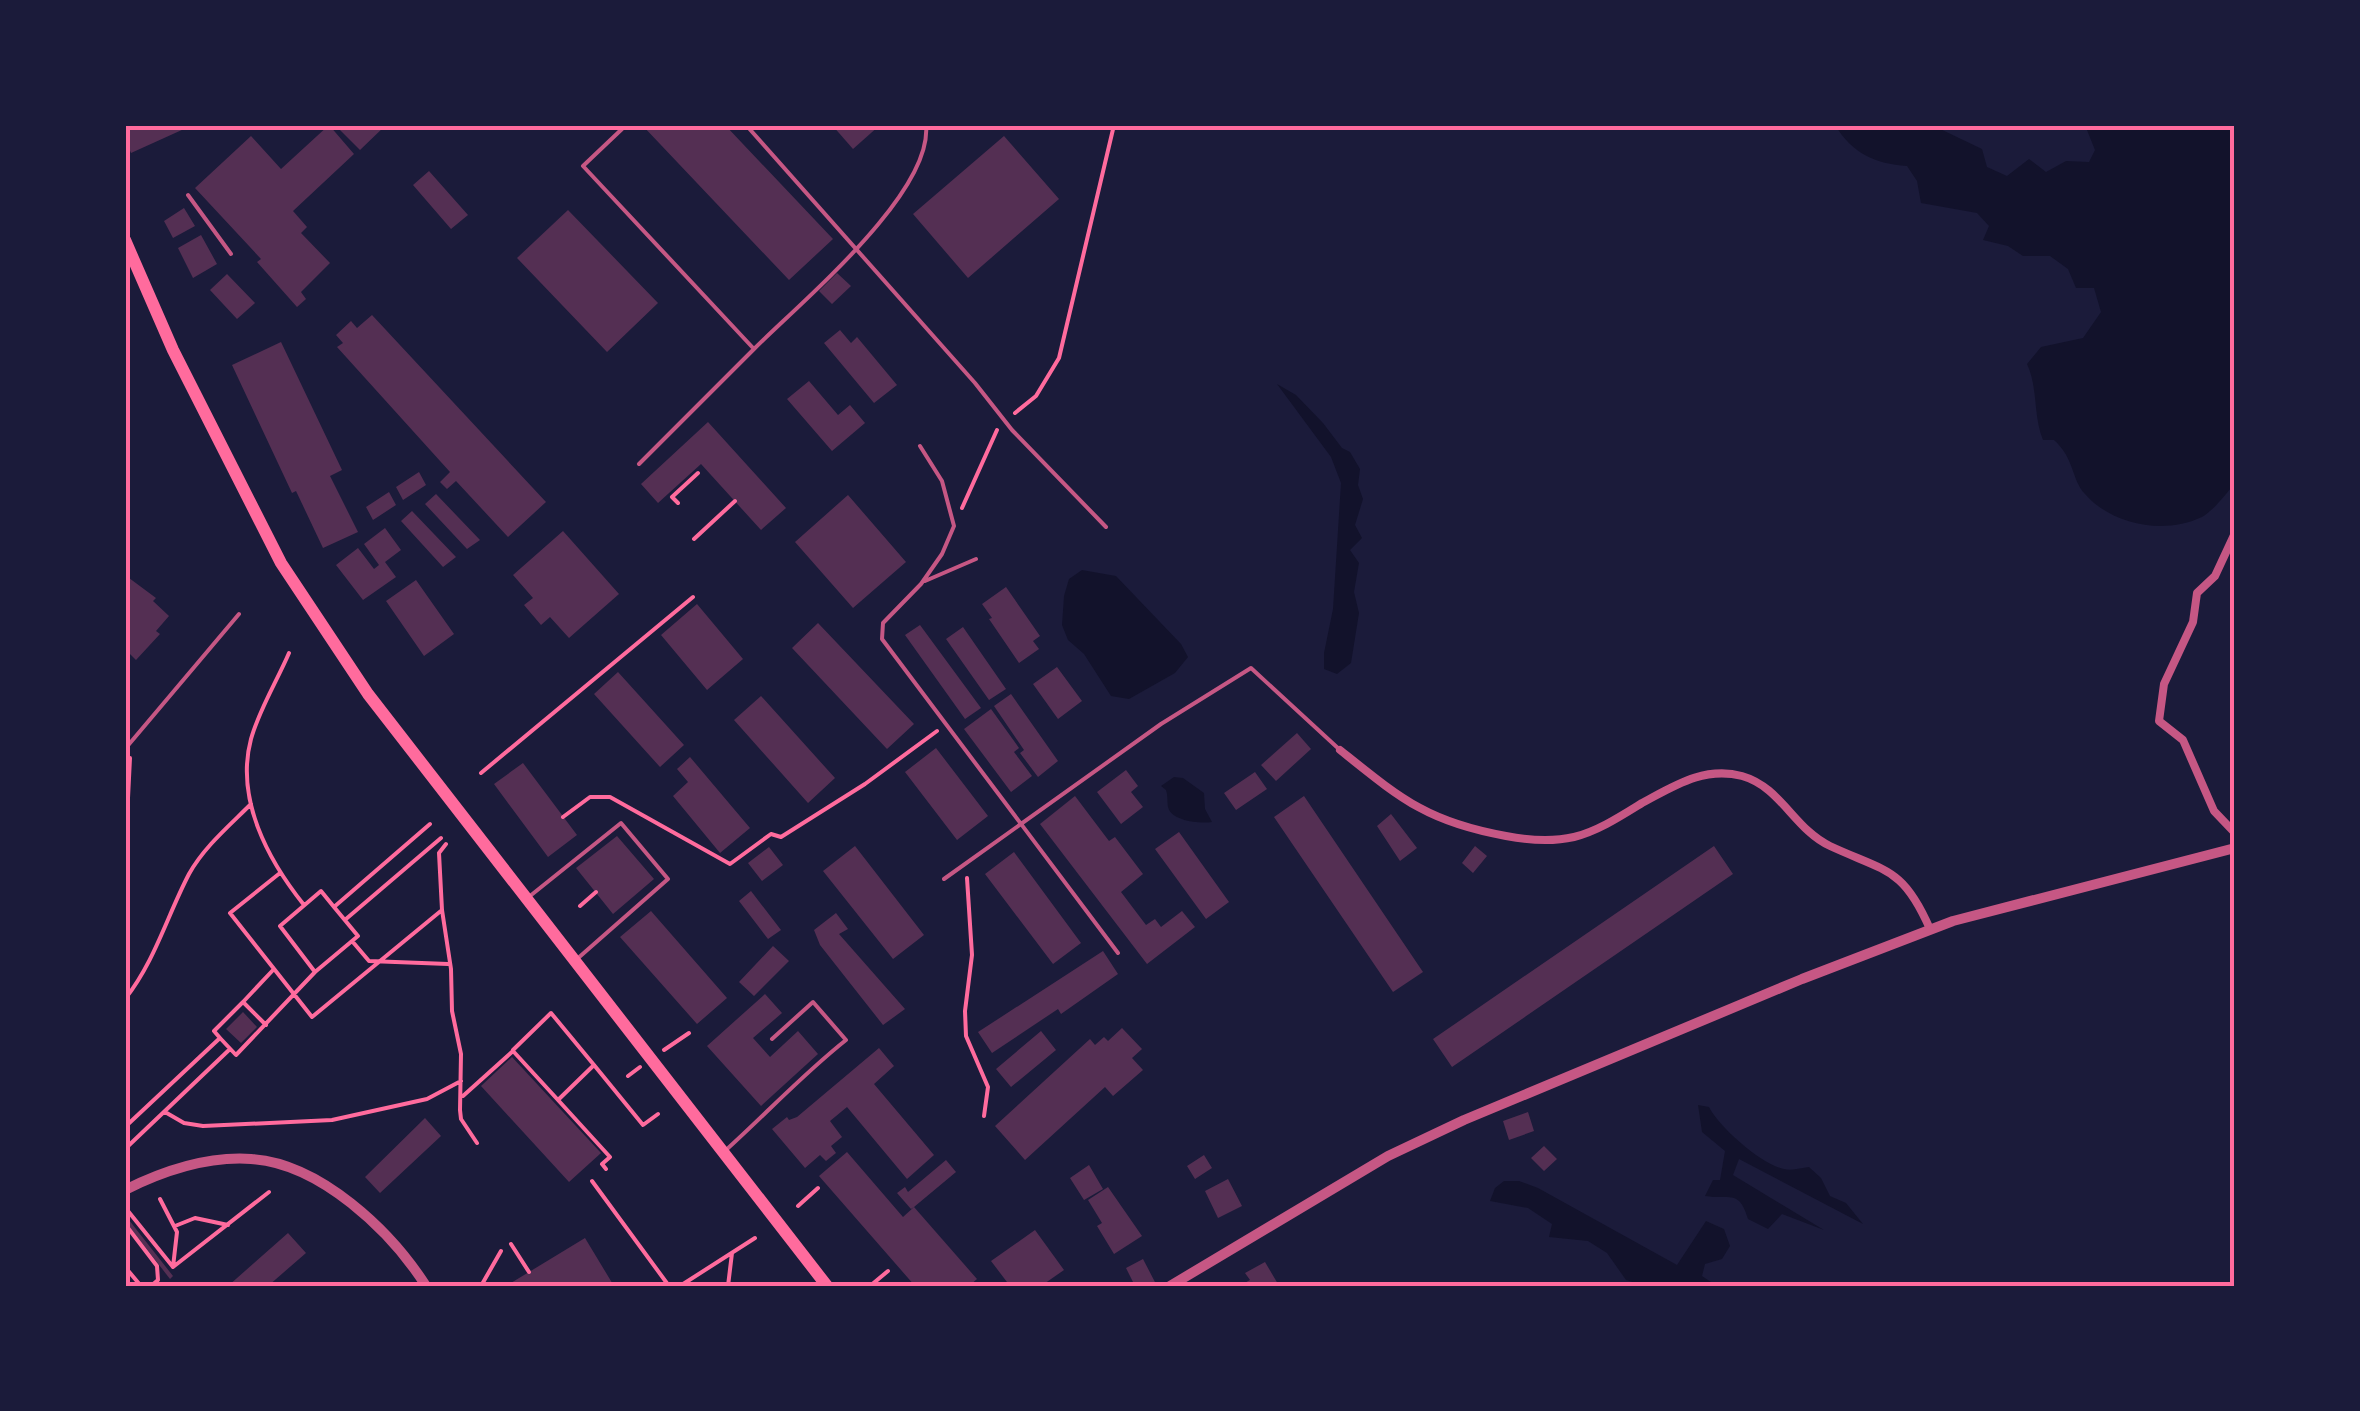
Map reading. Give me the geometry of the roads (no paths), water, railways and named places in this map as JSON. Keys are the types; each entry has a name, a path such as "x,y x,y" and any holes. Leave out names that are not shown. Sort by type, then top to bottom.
{"main road":[{"path":"125,240 173,350 281,562 368,694 827,1286"}],"street":[{"path":"2235,533 2215,576 2197,593 2193,622 2164,684 2159,721 2183,740 2214,811 2235,834"},
{"path":"1340,750 1408,802 1439,820 1468,830 1542,840 1574,837 1604,825 1685,780 1713,772 1740,776 1762,784 1802,826 1826,844 1890,870 1919,903 1930,929"},
{"path":"1170,1286 1388,1156 1464,1120 1802,978 1930,929 2235,848"},
{"path":"125,1190 185,1166 222,1159 254,1158 284,1166 309,1176 367,1216 426,1286"}],"lane":[{"path":"746,125 1012,430 1106,527"},
{"path":"638,464 856,247 908,188 919,166 926,125"},
{"path":"622,126 583,166 754,349"},
{"path":"188,194 231,254"},
{"path":"920,446 942,481 954,526 942,554 921,584 883,622 882,639 1118,953"},
{"path":"921,584 976,559"},
{"path":"125,749 239,614"},
{"path":"944,879 1162,724 1251,668 1340,750"},
{"path":"526,900 621,823 668,879 574,962"},
{"path":"723,1153 786,1096 797,1079 846,1040 813,1002 772,1039"}]}
